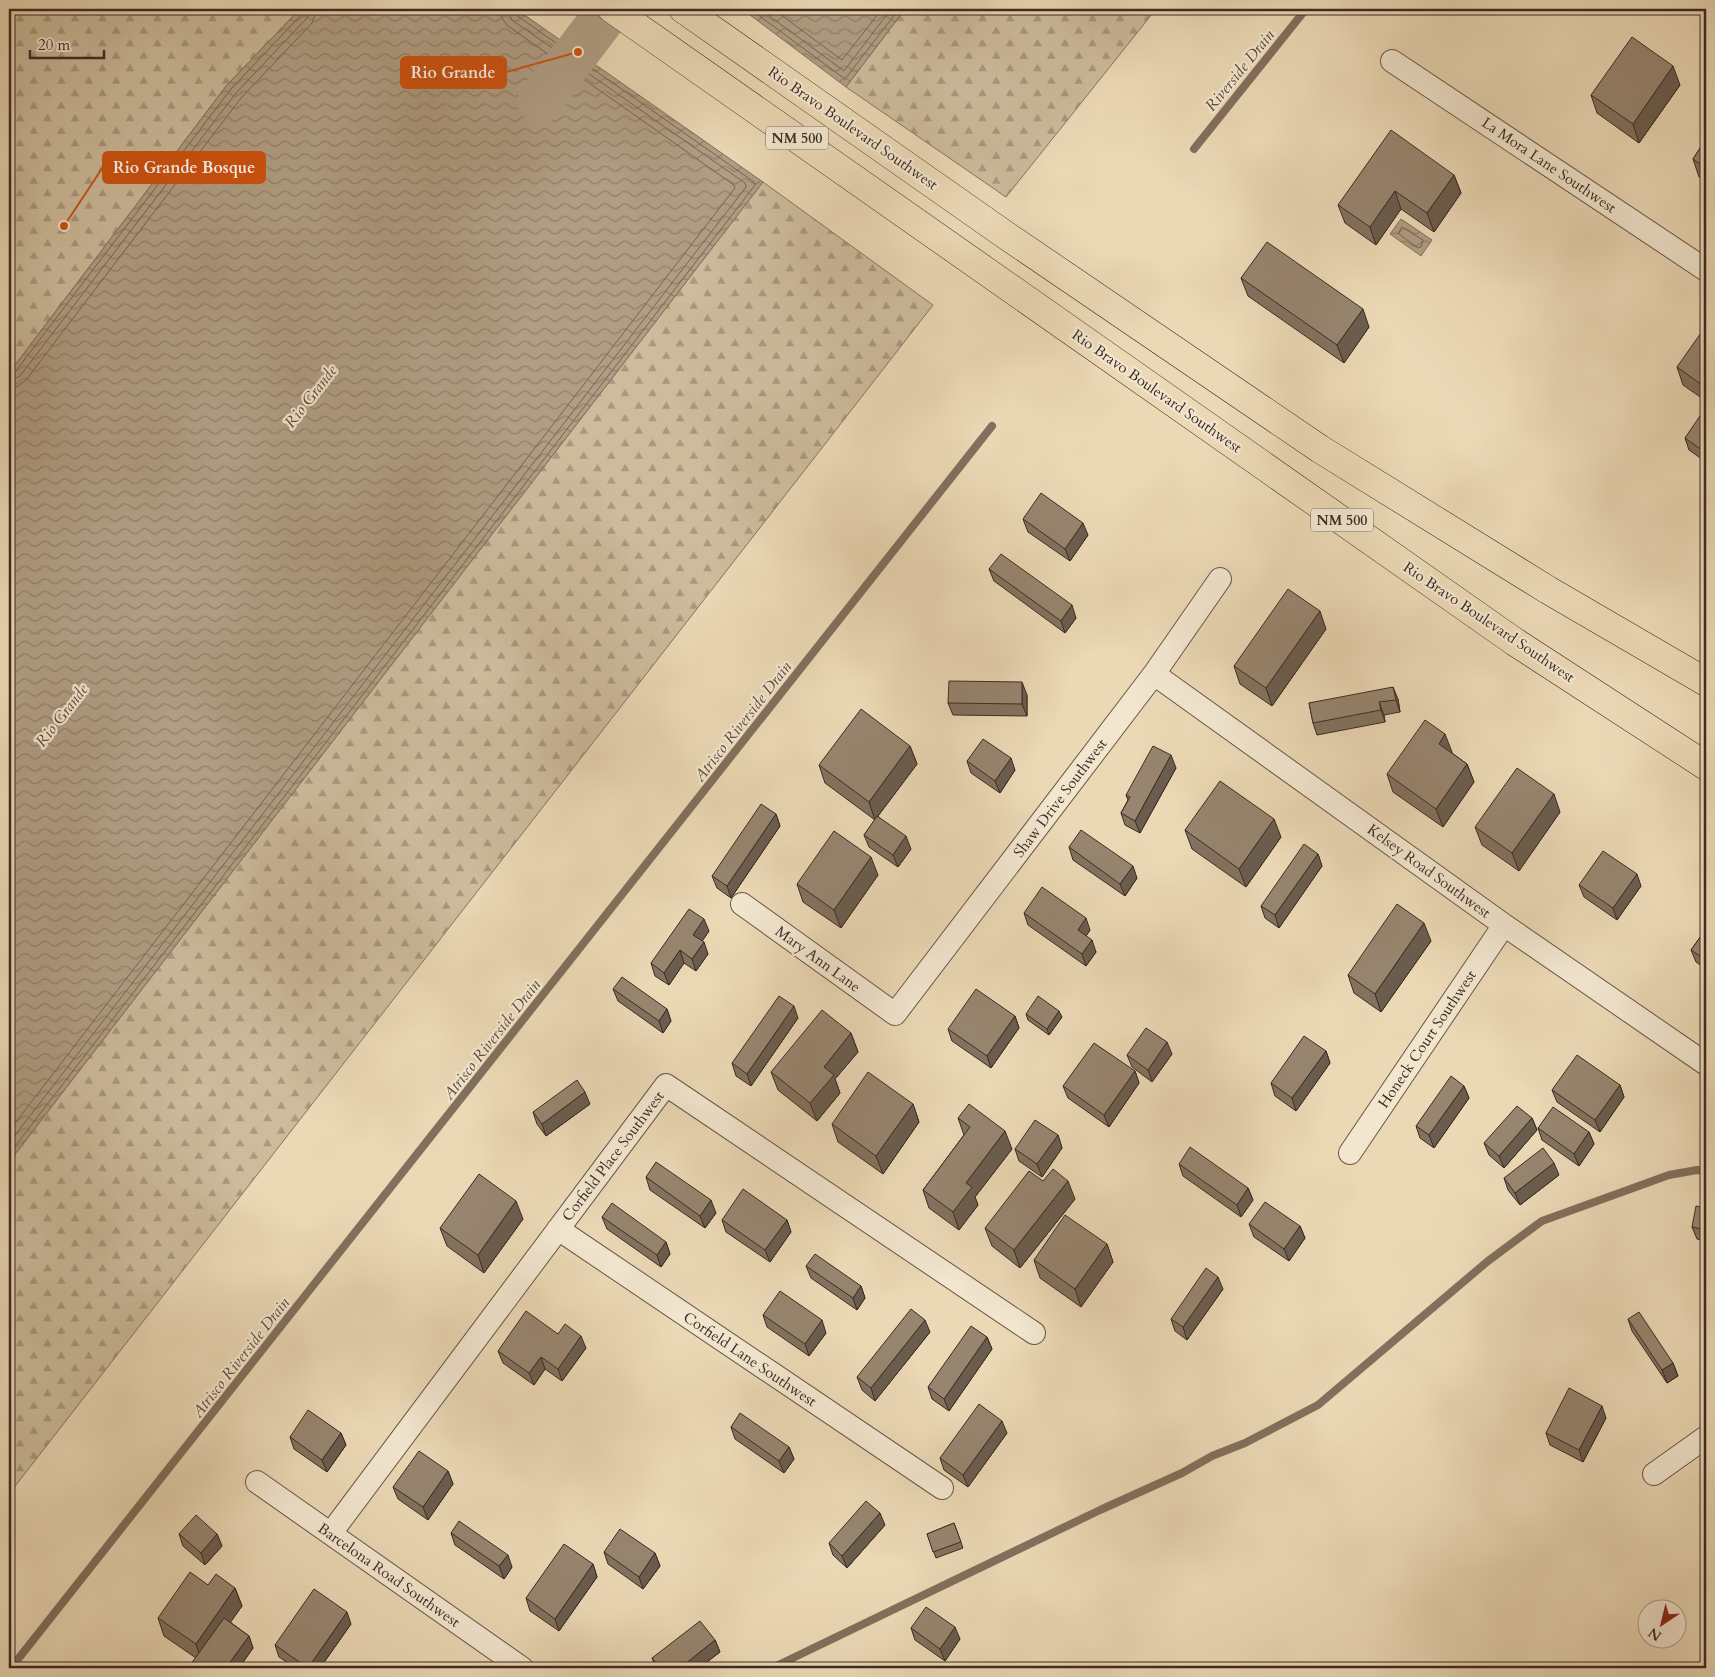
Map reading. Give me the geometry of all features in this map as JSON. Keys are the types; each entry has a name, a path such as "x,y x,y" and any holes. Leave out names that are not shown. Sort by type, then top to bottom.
{"main road":[{"name":"Rio Bravo Boulevard Southwest","path":"612,9 1515,642 1706,766"},
{"name":"Rio Bravo Boulevard Southwest","path":"683,9 1004,234 1320,448 1548,590 1706,682"}],"street":[{"name":"La Mora Lane Southwest","path":"1392,61 1706,270"},
{"name":"Shaw Drive Southwest","path":"895,1014 1154,674 1220,579"},
{"name":"Kelsey Road Southwest","path":"1154,674 1504,925 1706,1064"},
{"name":"Mary Ann Lane","path":"742,904 895,1014"},
{"name":"Honeck Court Southwest","path":"1350,1153 1504,925"},
{"name":"Corfield Place Southwest","path":"332,1533 666,1086 1034,1333"},
{"name":"Corfield Lane Southwest","path":"558,1230 942,1488"},
{"path":"1654,1474 1706,1437"},
{"name":"Barcelona Road Southwest","path":"257,1482 522,1668"}],"green space":[{"path":"9,9 300,9 227,85 9,373"},
{"path":"905,9 1156,9 1006,197 846,87"},
{"path":"763,182 933,305 9,1494 9,1162"}],"water":[{"path":"300,9 516,9 763,182 9,1162 9,373 227,85"},
{"path":"742,9 905,9 846,87"},
{"path":"1401,219 1432,240 1421,256 1390,234"}],"building":[{"path":"1632,37 1673,66 1633,124 1591,95"},
{"path":"1391,130 1454,175 1427,213 1395,191 1370,227 1338,205"},
{"path":"1706,139 1706,168 1693,159"},
{"path":"1267,242 1363,309 1337,345 1241,278"},
{"path":"1703,330 1706,333 1706,388 1677,367"},
{"path":"1704,410 1706,411 1706,453 1685,438"},
{"path":"1041,493 1083,523 1065,549 1023,519"},
{"path":"1001,554 1072,605 1061,621 989,569"},
{"path":"1288,589 1320,611 1266,688 1234,666"},
{"path":"949,681 1022,682 1022,704 948,703"},
{"path":"1393,687 1396,700 1379,702 1381,710 1313,723 1309,703"},
{"path":"861,709 910,746 869,802 819,765"},
{"path":"1425,720 1445,734 1439,744 1467,764 1436,809 1387,774"},
{"path":"983,739 1011,758 995,781 967,761"},
{"path":"1153,746 1171,755 1135,821 1121,813 1130,797 1126,795"},
{"path":"1517,768 1554,794 1512,853 1475,827"},
{"path":"1220,781 1274,819 1239,869 1185,830"},
{"path":"761,804 776,814 727,886 712,876"},
{"path":"877,816 906,836 893,855 864,835"},
{"path":"1081,830 1133,866 1120,884 1069,847"},
{"path":"834,831 871,857 834,910 797,884"},
{"path":"1304,844 1318,854 1275,915 1261,906"},
{"path":"1603,851 1637,874 1613,908 1579,885"},
{"path":"1042,887 1086,918 1078,930 1092,940 1082,954 1024,913"},
{"path":"1397,904 1424,923 1375,994 1348,975"},
{"path":"689,909 704,919 693,935 704,942 692,959 680,950 664,973 651,963"},
{"path":"1706,929 1706,960 1691,950"},
{"path":"622,977 667,1009 659,1021 613,989"},
{"path":"976,989 1015,1016 987,1056 948,1029"},
{"path":"779,996 794,1006 747,1074 732,1063"},
{"path":"1038,996 1059,1011 1047,1029 1026,1014"},
{"path":"822,1010 851,1033 824,1067 834,1075 810,1103 771,1072"},
{"path":"1146,1028 1167,1042 1148,1070 1127,1055"},
{"path":"1304,1036 1326,1051 1292,1098 1271,1083"},
{"path":"1094,1043 1135,1071 1104,1115 1063,1086"},
{"path":"1577,1055 1620,1085 1595,1120 1552,1090"},
{"path":"868,1072 913,1104 876,1156 832,1124"},
{"path":"1451,1076 1464,1086 1429,1135 1416,1126"},
{"path":"577,1080 585,1092 542,1124 533,1112"},
{"path":"969,1104 1005,1131 966,1183 972,1187 953,1212 923,1190 970,1127 958,1118"},
{"path":"1517,1106 1532,1118 1499,1156 1484,1143"},
{"path":"1553,1107 1589,1132 1574,1154 1538,1128"},
{"path":"1035,1120 1058,1135 1037,1164 1015,1149"},
{"path":"1190,1147 1248,1188 1237,1205 1179,1164"},
{"path":"1543,1148 1554,1163 1515,1193 1504,1178"},
{"path":"656,1162 711,1200 700,1216 646,1177"},
{"path":"1053,1169 1068,1181 1014,1250 985,1228 1029,1171 1043,1181"},
{"path":"479,1174 516,1201 478,1255 440,1228"},
{"path":"743,1189 787,1220 765,1250 722,1220"},
{"path":"1265,1202 1300,1226 1284,1249 1249,1224"},
{"path":"612,1203 666,1242 657,1255 602,1217"},
{"path":"1696,1206 1706,1208 1706,1230 1692,1227"},
{"path":"1065,1215 1107,1244 1075,1289 1034,1260"},
{"path":"815,1254 861,1286 853,1298 806,1266"},
{"path":"1206,1268 1218,1277 1183,1327 1171,1319"},
{"path":"780,1291 822,1320 805,1344 763,1315"},
{"path":"911,1309 925,1320 871,1388 857,1377"},
{"path":"526,1311 558,1334 565,1324 581,1336 558,1369 541,1357 529,1373 498,1351"},
{"path":"1639,1312 1673,1363 1662,1370 1628,1319"},
{"path":"971,1326 987,1337 944,1399 928,1387"},
{"path":"1569,1388 1602,1406 1579,1450 1546,1433"},
{"path":"979,1404 1002,1421 963,1475 940,1458"},
{"path":"308,1410 341,1433 322,1460 290,1437"},
{"path":"740,1413 789,1447 779,1461 731,1427"},
{"path":"419,1451 448,1471 423,1507 393,1487"},
{"path":"866,1501 880,1513 842,1556 829,1543"},
{"path":"196,1515 217,1534 201,1553 179,1534"},
{"path":"459,1521 508,1555 499,1566 451,1533"},
{"path":"954,1523 961,1542 933,1552 927,1534"},
{"path":"620,1529 655,1553 639,1577 604,1552"},
{"path":"564,1544 593,1564 555,1619 526,1598"},
{"path":"190,1572 208,1585 216,1574 235,1588 196,1644 158,1618"},
{"path":"314,1589 347,1612 308,1668 275,1645"},
{"path":"926,1607 955,1627 940,1649 911,1628"},
{"path":"224,1618 249,1636 226,1668 188,1668"},
{"path":"700,1621 715,1640 680,1668 660,1668 652,1658"}],"waterway":[{"name":"Rio Grande","path":"540,101 610,9"},
{"name":"Riverside Drain","path":"1194,149 1306,9"},
{"name":"Atrisco Riverside Drain","path":"11,1668 992,426"},
{"path":"772,1668 1100,1510 1182,1473 1212,1456 1245,1443 1318,1405 1488,1261 1542,1221 1669,1175 1697,1170 1706,1171"}],"place":[{"name":"Rio Grande","path":"578,52"},
{"name":"Rio Grande Bosque","path":"64,226"}]}
